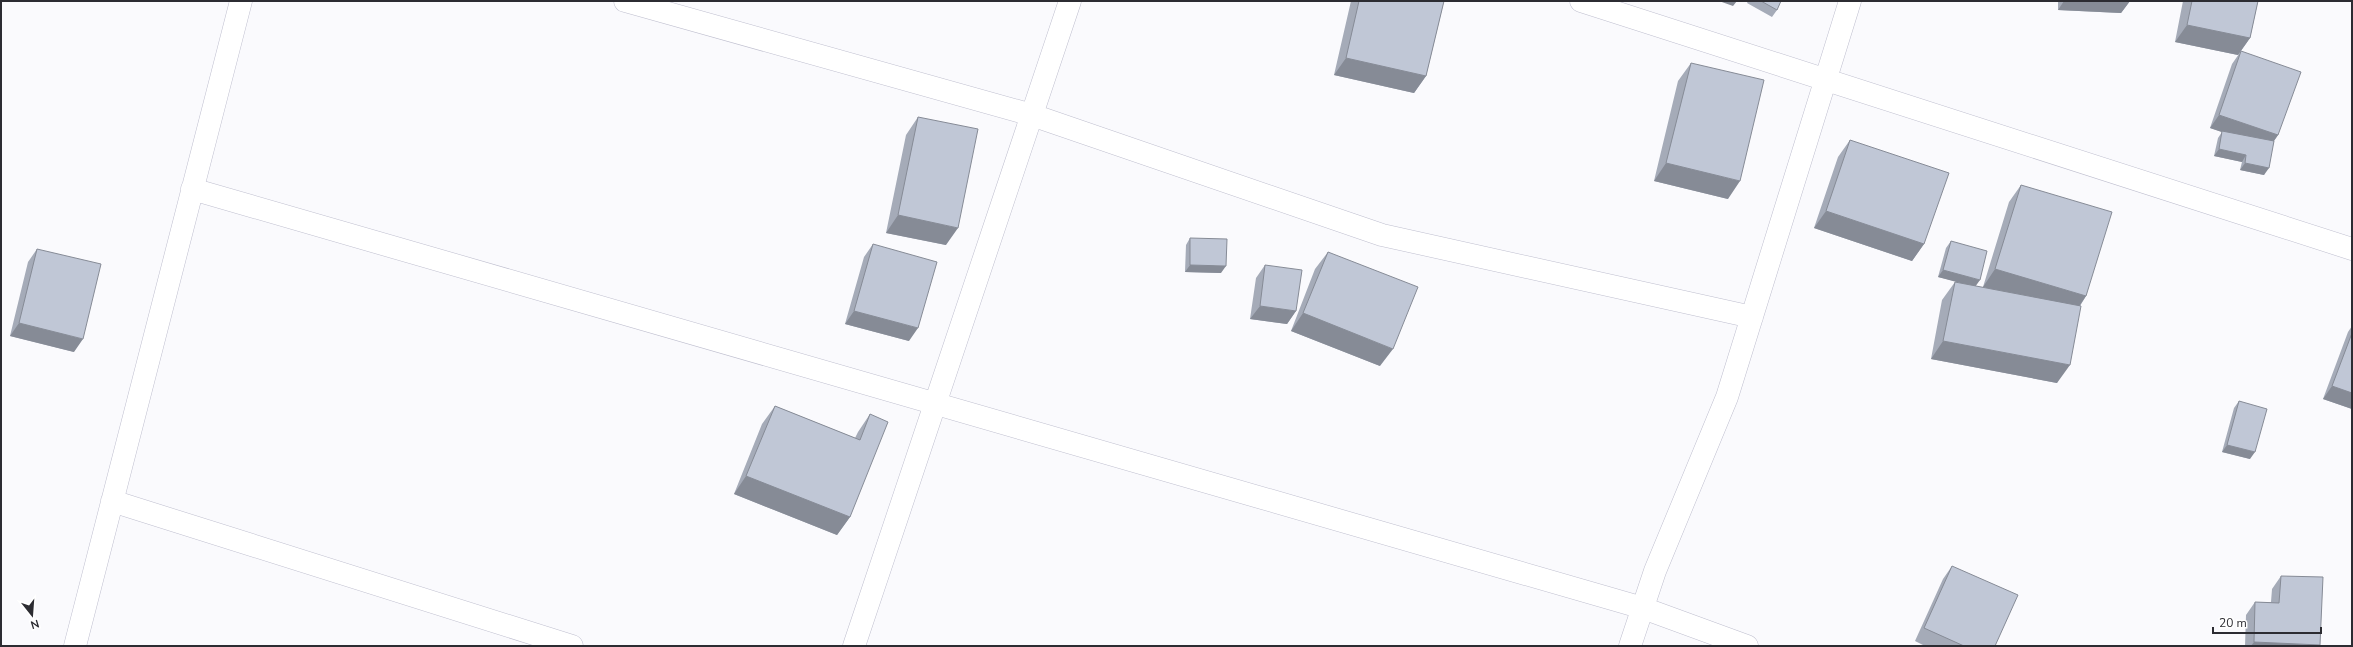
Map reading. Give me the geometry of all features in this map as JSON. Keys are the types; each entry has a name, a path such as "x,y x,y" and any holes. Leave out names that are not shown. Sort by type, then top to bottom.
{"street":[{"path":"75,646 241,1"},
{"path":"626,1 1032,115 1382,235 1752,317"},
{"path":"854,646 1070,1"},
{"path":"1581,1 2352,249"},
{"path":"1630,646 1655,571 1727,397 1850,1"},
{"path":"192,189 1643,608 1747,646"},
{"path":"112,501 572,646"}],"building":[{"path":"1359,1 1444,1 1426,76 1346,58"},
{"path":"1761,1 1781,1 1777,10"},
{"path":"2192,1 2258,1 2250,38 2187,25"},
{"path":"2241,51 2301,72 2278,135 2219,115"},
{"path":"1691,63 1764,80 1740,181 1666,163"},
{"path":"918,117 978,129 958,228 898,215"},
{"path":"2222,131 2274,141 2269,168 2245,163 2246,155 2219,149"},
{"path":"1850,140 1949,173 1924,244 1826,211"},
{"path":"2021,185 2112,212 2086,296 1995,269"},
{"path":"1190,238 1227,239 1226,266 1190,265"},
{"path":"1951,241 1987,251 1980,280 1943,270"},
{"path":"873,244 937,262 918,328 854,311"},
{"path":"37,249 101,264 83,339 19,323"},
{"path":"1328,252 1418,287 1393,349 1303,313"},
{"path":"1265,265 1302,270 1296,311 1260,306"},
{"path":"1955,282 2081,306 2070,365 1943,341"},
{"path":"2352,333 2352,393 2332,386"},
{"path":"2239,401 2267,409 2255,452 2227,445"},
{"path":"775,406 860,440 870,414 888,422 850,517 746,476"},
{"path":"1952,566 2018,595 1995,646 1964,646 1924,628"},
{"path":"2281,576 2323,577 2320,645 2254,642 2255,602 2279,603"}]}
